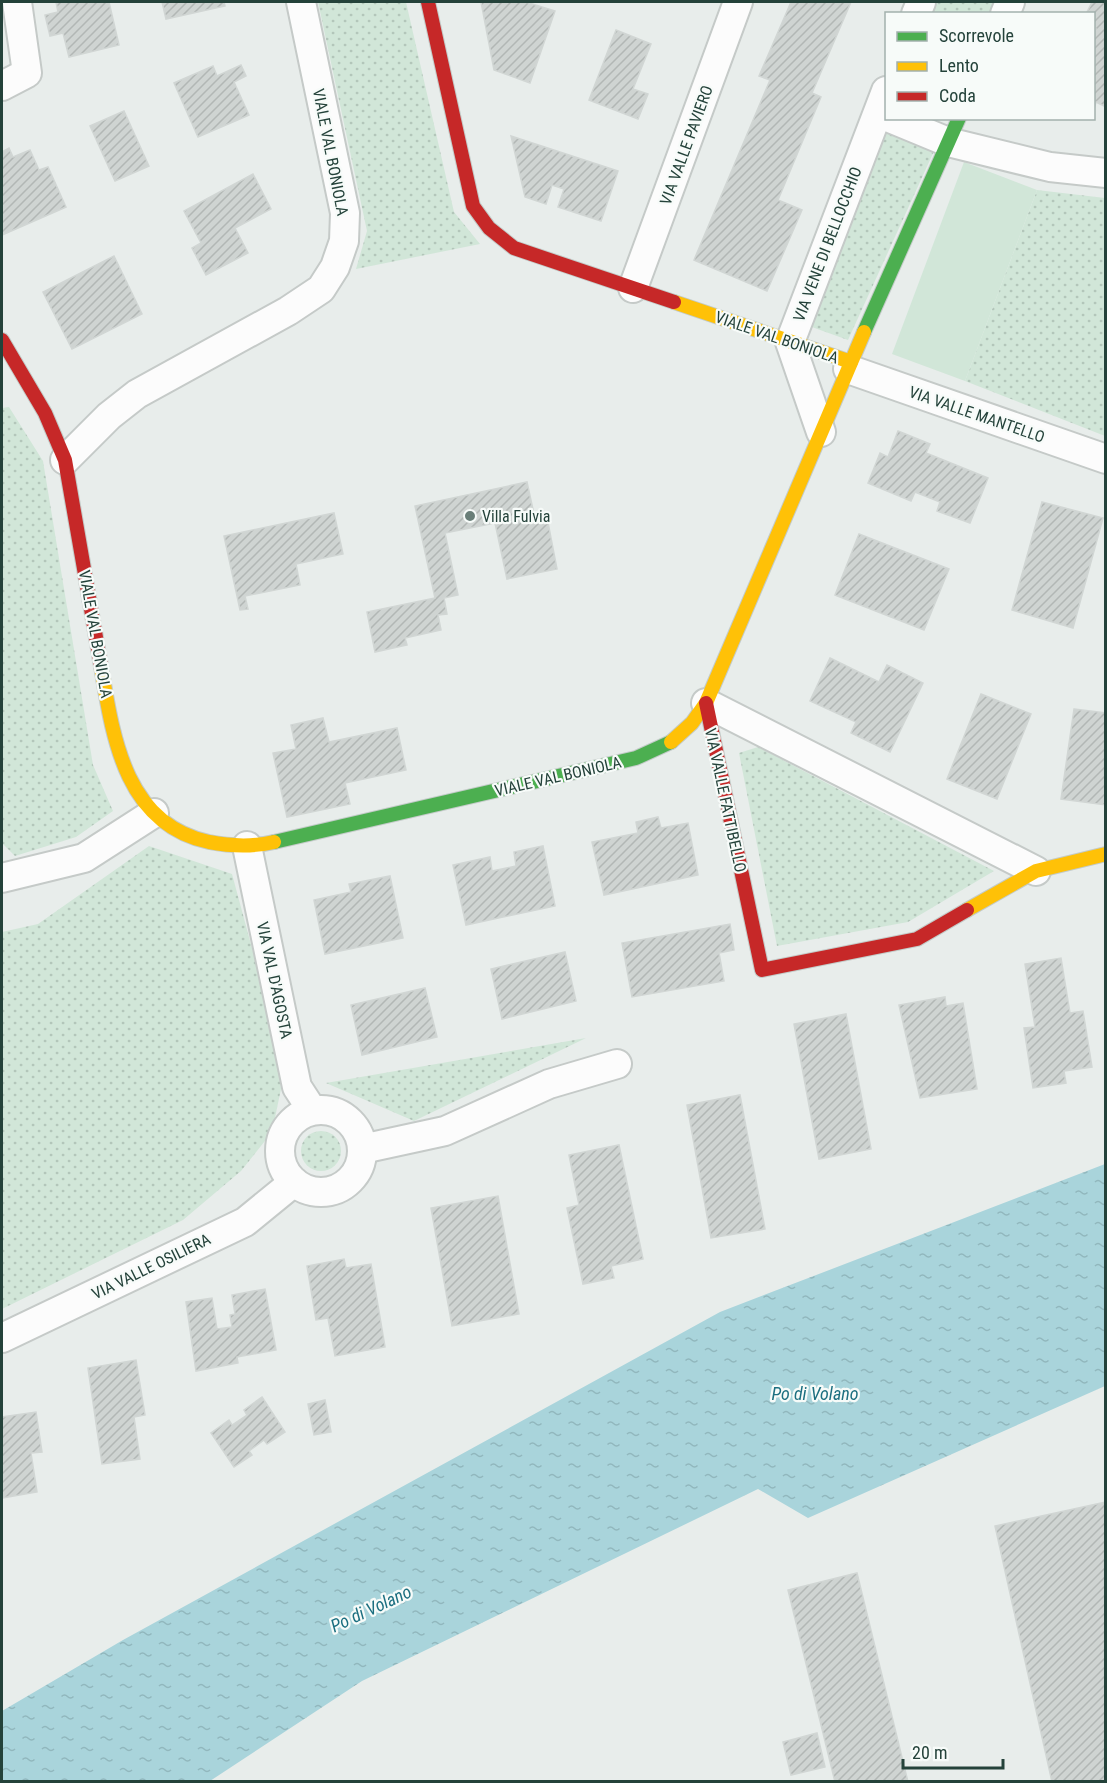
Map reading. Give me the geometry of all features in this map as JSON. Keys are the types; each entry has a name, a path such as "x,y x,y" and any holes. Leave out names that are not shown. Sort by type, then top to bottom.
{"street":[{"path":"2,86 27,74 17,2"},
{"name":"VIALE VAL BONIOLA","path":"301,2 345,213 344,241 335,267 321,289 288,311 137,394 109,416 65,460 107,696 120,754 130,780 154,813 167,825 186,834 227,845 265,844 659,751 680,737 694,723 706,703"},
{"name":"VIALE VAL BONIOLA","path":"428,2 473,206 489,228 514,248 790,342 849,366"},
{"name":"VIA VALLE PAVIERO","path":"633,288 738,2"},
{"name":"VIA VENE DI BELLOCCHIO","path":"821,432 790,342 885,110"},
{"path":"919,120 953,130 1050,167 1106,173"},
{"path":"706,703 849,366 953,130"},
{"path":"2,340 48,418 65,460"},
{"name":"VIA VALLE MANTELLO","path":"849,366 1106,459"},
{"name":"VIA VALLE FATTIBELLO","path":"706,703 1036,871"},
{"name":"VIA VALLE FATTIBELLO","path":"706,703 762,970 916,939 1036,871 1106,854"},
{"path":"2,878 84,858 154,813"},
{"name":"VIA VAL D'AGOSTA","path":"247,846 297,1087 312,1110"},
{"path":"362,1149 445,1131 549,1084 617,1064"},
{"path":"327,1109 340,1114 352,1123 359,1135 362,1149 361,1162 355,1175 339,1188 319,1192 306,1190 294,1182 282,1167 279,1147 290,1124 300,1115 312,1110 327,1109"},
{"name":"VIA VALLE OSILIERA","path":"2,1338 244,1222 294,1182"}],"green space":[{"path":"318,2 406,2 454,212 480,244 356,269 367,231"},
{"path":"931,2 998,2 993,12 927,12"},
{"path":"882,129 935,149 848,340 809,326"},
{"path":"964,162 1037,190 965,381 892,354"},
{"path":"1037,190 1105,198 1105,436 965,381"},
{"path":"9,407 43,461 93,765 113,811 76,837 15,856 2,843 2,408"},
{"path":"758,747 994,871 908,922 777,946 739,753"},
{"path":"149,846 232,874 276,1037 281,1089 272,1132 241,1171 183,1220 2,1309 2,932 38,924"},
{"path":"586,1038 414,1121 326,1083"},
{"path":"321,1131 335,1137 341,1151 335,1165 321,1171 307,1165 301,1151 307,1137"}],"water":[{"name":"Po di Volano","path":"1105,1164 1105,1386 808,1518 758,1489 362,1681 210,1781 2,1781 2,1711 123,1640 720,1312"}],"building":[{"path":"56,2 109,2 119,45 69,57 63,33 50,36 45,15 58,12"},
{"path":"162,2 224,2 225,6 166,19"},
{"path":"481,2 526,2 555,11 530,83 494,70"},
{"path":"791,2 851,2 812,93 821,97 778,200 802,210 767,291 694,260 770,80 759,76"},
{"path":"1092,2 1106,2 1106,107 1096,102 1095,106 1095,12 1087,12"},
{"path":"616,30 651,44 633,89 648,94 638,119 589,100"},
{"path":"241,65 246,76 234,82 249,115 198,137 174,83 213,66 217,76"},
{"path":"124,111 149,166 115,181 90,126"},
{"path":"511,136 618,171 601,221 558,207 564,189 552,185 546,204 525,197"},
{"path":"9,148 13,157 30,150 39,170 48,167 66,207 2,235 2,152"},
{"path":"253,174 271,209 235,228 248,253 206,275 192,248 201,243 184,211"},
{"path":"114,256 142,314 72,349 43,292"},
{"path":"898,431 930,444 926,453 988,478 970,523 937,511 940,502 915,492 911,501 868,483 880,453 888,457"},
{"path":"527,482 534,514 546,512 557,569 507,579 495,523 445,533 458,595 444,598 447,614 438,615 441,630 405,638 407,645 375,652 367,612 435,598 415,506"},
{"path":"1042,502 1103,518 1073,628 1012,610"},
{"path":"334,513 343,554 296,564 300,585 245,596 248,609 240,610 224,536"},
{"path":"859,534 949,569 924,630 835,595"},
{"path":"830,658 879,682 887,665 923,683 890,752 851,733 856,722 810,701"},
{"path":"981,694 1031,714 997,799 947,779"},
{"path":"1074,709 1106,713 1106,805 1061,799"},
{"path":"323,718 329,742 397,728 406,770 345,783 350,804 287,817 273,753 296,749 291,725"},
{"path":"658,817 661,828 688,823 698,875 604,895 592,842 638,833 636,822"},
{"path":"543,846 555,906 466,925 453,865 490,857 492,871 516,866 514,852"},
{"path":"390,876 403,938 325,954 314,900 351,892 349,884"},
{"path":"730,924 734,950 719,953 724,981 632,997 622,943"},
{"path":"565,952 576,1001 502,1019 491,969"},
{"path":"1061,958 1070,1013 1083,1011 1092,1067 1064,1071 1066,1083 1033,1088 1024,1028 1035,1027 1025,964"},
{"path":"425,988 437,1037 362,1055 351,1005"},
{"path":"945,997 946,1006 963,1003 977,1089 920,1098 899,1005"},
{"path":"846,1014 871,1149 819,1159 794,1024"},
{"path":"740,1095 765,1229 711,1238 687,1105"},
{"path":"619,1145 643,1259 611,1266 614,1278 583,1284 567,1208 579,1205 569,1155"},
{"path":"498,1196 519,1314 452,1326 431,1208"},
{"path":"344,1259 346,1268 371,1264 385,1347 335,1356 328,1318 316,1320 307,1266"},
{"path":"265,1289 276,1350 237,1357 238,1363 196,1371 186,1302 212,1298 217,1329 232,1327 230,1315 235,1314 232,1295"},
{"path":"136,1360 145,1415 134,1417 140,1459 102,1464 88,1368"},
{"path":"262,1397 285,1432 267,1444 264,1440 249,1451 252,1455 234,1467 211,1433 229,1420 232,1425 247,1415 244,1410"},
{"path":"325,1400 331,1432 314,1435 308,1404"},
{"path":"36,1412 42,1452 31,1453 37,1492 2,1498 2,1417"},
{"path":"1106,1502 1106,1782 1052,1782 995,1526"},
{"path":"857,1573 908,1782 835,1782 788,1590"},
{"path":"817,1733 825,1767 791,1775 783,1742"}],"traffic: fast":[{"path":"864,332 958,120"},
{"path":"274,842 636,758 671,742"}],"traffic: slow":[{"path":"674,302 851,362"},
{"path":"671,742 692,723 706,703 864,332"},
{"path":"101,666 118,749 141,797 158,817 181,832 209,842 242,845 274,842"},
{"path":"967,910 1036,871 1106,854"}],"traffic: jam":[{"path":"428,2 473,206 489,228 514,248 674,302"},
{"path":"2,340 45,413 65,460 101,666"},
{"path":"706,703 762,970 917,939 967,910"}],"place":[{"name":"Villa Fulvia","path":"470,516"}]}
